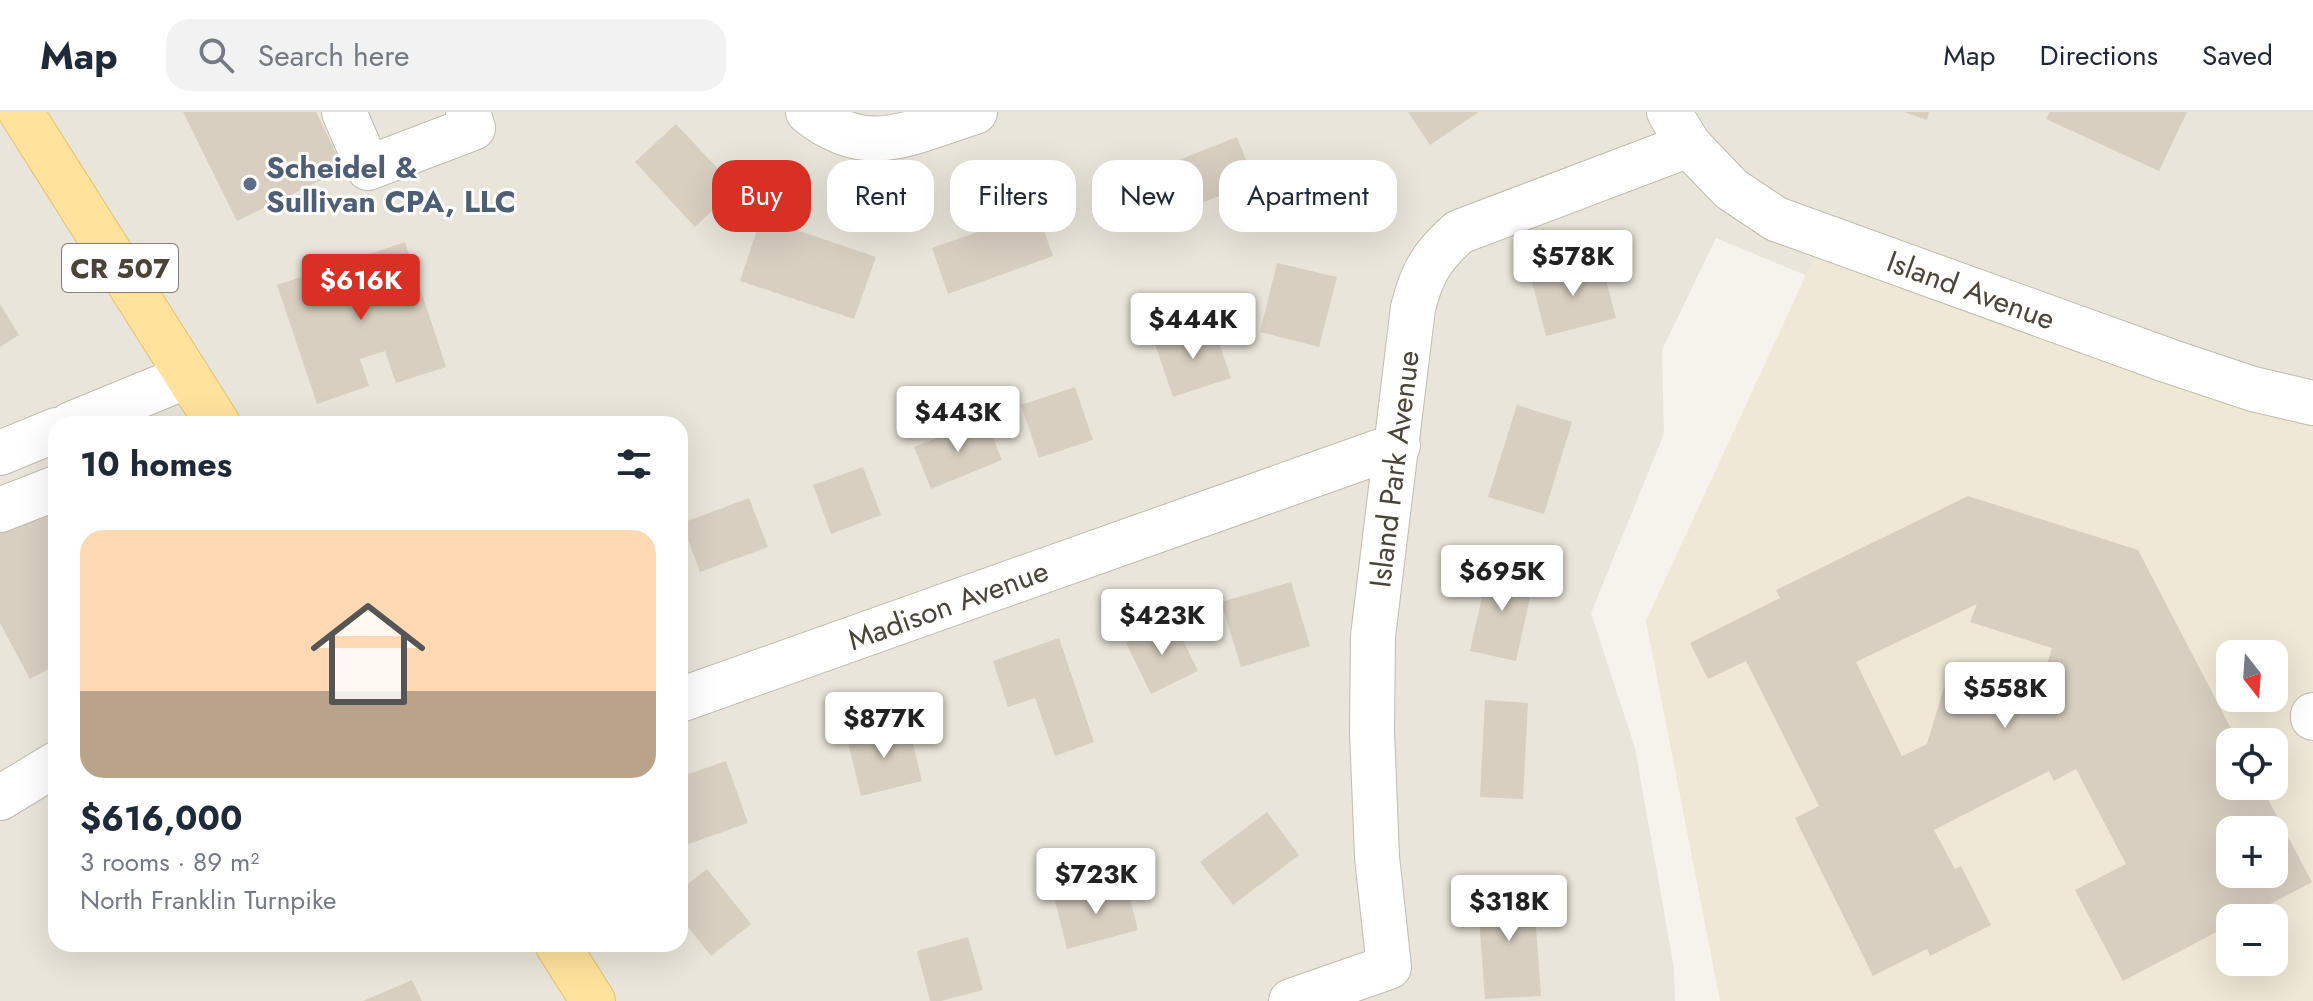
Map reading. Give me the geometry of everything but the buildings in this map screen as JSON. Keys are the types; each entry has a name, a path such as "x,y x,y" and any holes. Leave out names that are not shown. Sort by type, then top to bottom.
{"main road":[{"name":"CR 507","path":"21,112 212,416"},
{"path":"562,952 593,1001"}],"street":[{"path":"344,112 368,168 473,128 468,112"},
{"path":"808,112 832,130 859,139 887,139 975,112"},
{"name":"Island Avenue","path":"1679,128 1731,189 1776,219 2169,361 2253,389 2313,403"},
{"name":"Island Park Avenue","path":"1291,1001 1389,967 1377,857 1372,731 1373,636 1413,308 1420,279 1437,251 1459,232 1679,128"},
{"path":"90,416 188,376"},
{"path":"0,453 48,433"},
{"name":"Madison Avenue","path":"688,697 1398,445"},
{"path":"0,510 48,491"},
{"path":"0,798 48,769"}],"shaded area":[{"path":"0,112 2313,112 2313,443 1860,298 1716,238 1662,350 1664,434 1591,613 1635,748 1674,968 1675,1001 0,1001"},
{"path":"1824,236 2313,403 2313,1001 1720,1001 1646,621"}],"place":[{"name":"Scheidel & Sullivan CPA, LLC","path":"250,184"}]}
